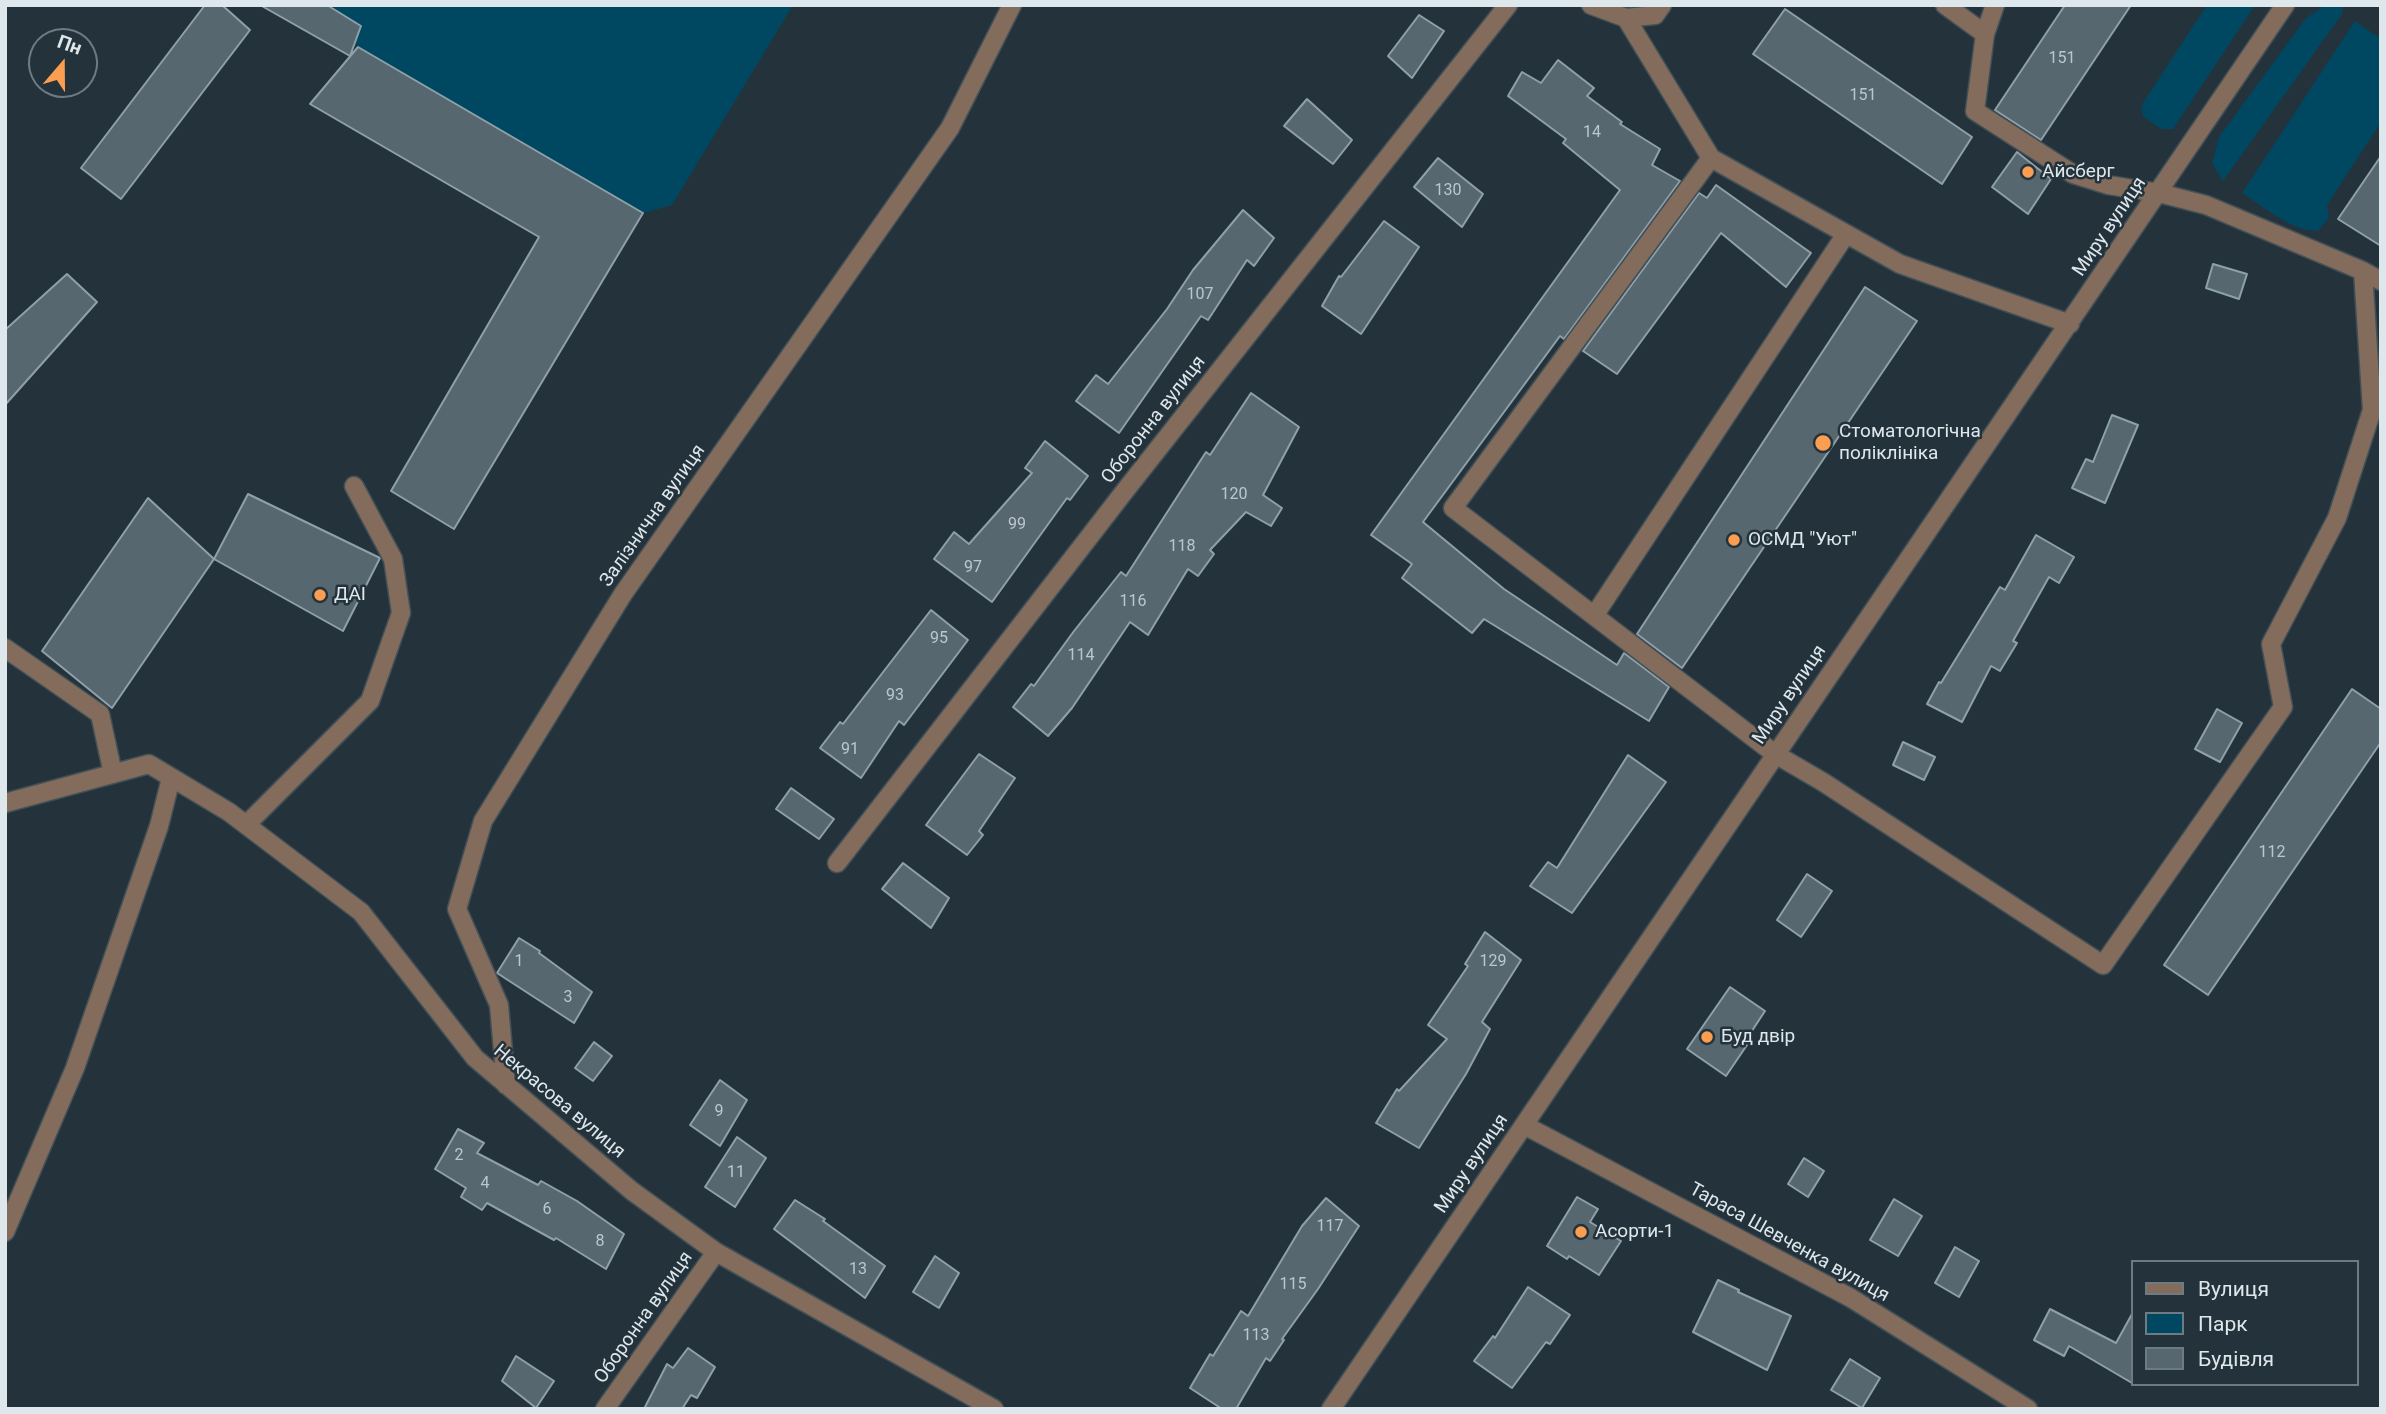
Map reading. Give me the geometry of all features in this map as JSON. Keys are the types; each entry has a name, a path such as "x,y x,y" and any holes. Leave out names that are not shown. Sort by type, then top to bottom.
{"street":[{"name":"Залізнична вулиця","path":"506,1086 499,1005 457,909 483,821 623,594 950,128 1012,5"},
{"name":"Оборонна вулиця","path":"837,863 1124,492 1508,5"},
{"path":"1591,5 1626,18 1655,15 1662,5"},
{"path":"1945,5 1985,34"},
{"path":"1995,5 1985,34 1975,111 2073,174 2108,185 2159,193 2206,205 2381,281"},
{"name":"Миру вулиця","path":"1331,1409 2285,5"},
{"path":"1626,18 1711,158 1900,264 2070,324"},
{"path":"1711,158 1453,508 1775,754 1824,782 2103,965 2283,706 2271,644 2337,518 2372,410 2362,271"},
{"path":"1594,616 1846,234"},
{"path":"246,825 370,701 401,613 393,559 354,486"},
{"path":"5,648 100,714 113,774 5,803"},
{"name":"Некрасова вулиця","path":"113,774 149,764 246,825 361,912 475,1058 632,1191 716,1252 994,1409"},
{"path":"5,1232 75,1068 159,826 171,778"},
{"name":"Тараса Шевченка вулиця","path":"1524,1125 1851,1298 2028,1409"},
{"name":"Оборонна вулиця","path":"605,1409 716,1252"}],"green space":[{"path":"333,5 793,5 672,205 643,213 358,47"},
{"path":"2207,5 2255,5 2173,129 2161,129 2143,116 2141,106"},
{"path":"2343,5 2342,14 2223,181 2212,163 2219,137 2306,18 2324,6"},
{"path":"2355,21 2381,39 2381,122 2327,205 2329,218 2318,231 2308,230 2288,223 2242,193"}],"building":[{"path":"205,5 222,5 250,30 121,199 81,168"},
{"path":"260,5 327,5 361,26 350,56"},
{"path":"2065,5 2131,5 2041,140 1995,110"},
{"path":"1785,9 1972,137 1942,184 1753,54"},
{"path":"1419,15 1444,31 1412,78 1388,56"},
{"path":"358,47 643,213 454,529 391,491 539,237 310,104"},
{"path":"1558,60 1594,88 1587,96 1622,122 1620,124 1660,149 1652,165 1680,181 1564,339 1560,336 1423,522 1504,589 1617,665 1624,653 1669,687 1649,721 1484,619 1472,633 1402,578 1412,564 1371,535 1620,190 1563,143 1566,139 1508,96 1522,72 1541,83"},
{"path":"1307,99 1352,140 1333,164 1284,126"},
{"path":"2017,152 2051,179 2028,214 1992,187"},
{"path":"2381,156 2381,246 2338,219"},
{"path":"1438,158 1483,194 1462,227 1414,187"},
{"path":"1716,185 1811,253 1786,287 1721,233 1617,374 1583,351 1699,193 1707,198"},
{"path":"1243,210 1274,238 1254,266 1247,260 1208,320 1201,316 1119,433 1076,401 1096,375 1108,384 1167,309 1193,270"},
{"path":"1384,221 1419,247 1361,334 1322,306 1339,276 1341,277"},
{"path":"2213,264 2247,274 2239,299 2206,288"},
{"path":"67,274 97,302 5,405 5,330"},
{"name":"ОСМД \"Уют\"","path":"1865,287 1917,321 1682,668 1637,634"},
{"path":"1251,393 1299,427 1263,495 1282,508 1271,526 1246,512 1210,550 1214,554 1198,576 1188,569 1148,635 1130,622 1072,708 1048,736 1013,707 1031,684 1034,686 1121,572 1126,576 1206,452 1210,455"},
{"path":"2112,415 2138,425 2105,503 2072,488 2086,459 2093,462"},
{"path":"1045,441 1088,476 1070,500 1067,498 992,602 934,559 954,532 969,544 1032,473 1025,468"},
{"name":"ДАІ","path":"248,494 380,558 343,631 214,559"},
{"path":"148,498 214,559 112,708 42,651"},
{"path":"2036,535 2074,557 2059,583 2049,577 2013,641 2017,643 2000,671 1991,666 1962,722 1927,704 2000,587 2005,590"},
{"path":"931,610 968,640 904,725 899,721 861,778 820,748 840,722 843,724"},
{"path":"2352,689 2381,709 2381,742 2208,995 2164,965"},
{"path":"2217,709 2242,723 2220,762 2195,749"},
{"path":"1903,742 1935,757 1924,780 1893,765"},
{"path":"979,754 1015,778 979,831 983,835 967,855 926,825"},
{"path":"1628,755 1666,782 1572,913 1530,886 1548,862 1557,868"},
{"path":"791,788 834,819 819,839 776,809"},
{"path":"903,863 949,898 931,928 882,889"},
{"path":"1807,874 1832,891 1801,937 1777,920"},
{"path":"1485,932 1521,960 1482,1022 1490,1029 1466,1074 1419,1148 1376,1123 1397,1089 1399,1091 1447,1039 1428,1025 1468,966 1465,964"},
{"path":"519,938 592,992 574,1023 497,973"},
{"path":"1730,987 1765,1011 1726,1076 1687,1049"},
{"path":"594,1042 612,1056 593,1081 575,1068"},
{"path":"720,1080 747,1100 720,1146 690,1125"},
{"path":"458,1129 484,1143 477,1153 538,1185 541,1181 577,1201 624,1234 606,1269 556,1238 554,1240 487,1203 482,1210 461,1197 466,1188 435,1169"},
{"path":"737,1137 766,1158 735,1207 705,1187"},
{"path":"1804,1158 1824,1171 1808,1197 1788,1184"},
{"path":"1577,1197 1598,1209 1590,1222 1621,1241 1599,1275 1547,1246"},
{"path":"1326,1198 1359,1226 1270,1361 1266,1358 1236,1409 1222,1409 1190,1388 1210,1354 1213,1356 1241,1311 1248,1316 1302,1226"},
{"path":"1894,1199 1922,1216 1898,1256 1870,1240"},
{"path":"795,1200 825,1219 823,1221 885,1266 865,1298 774,1229"},
{"path":"1955,1247 1979,1261 1959,1297 1935,1283"},
{"path":"935,1256 959,1273 939,1308 913,1292"},
{"path":"1718,1280 1791,1316 1767,1370 1693,1332"},
{"path":"1528,1287 1570,1315 1550,1344 1546,1342 1512,1388 1474,1361 1493,1336 1495,1338"},
{"path":"2050,1309 2116,1343 2130,1318 2130,1382 2069,1346 2064,1356 2034,1340"},
{"path":"688,1348 715,1367 697,1398 691,1395 682,1409 644,1409 667,1364 673,1368"},
{"path":"516,1356 554,1381 536,1408 502,1381"},
{"path":"1850,1359 1880,1378 1862,1408 1831,1390"}],"place":[{"name":"Айсберг","path":"2028,172"},
{"name":"Стоматологічна поліклініка","path":"1823,443"},
{"name":"ОСМД \"Уют\"","path":"1734,540"},
{"name":"ДАІ","path":"320,595"},
{"name":"Буд двір","path":"1707,1037"},
{"name":"Асорти-1","path":"1581,1232"}]}
